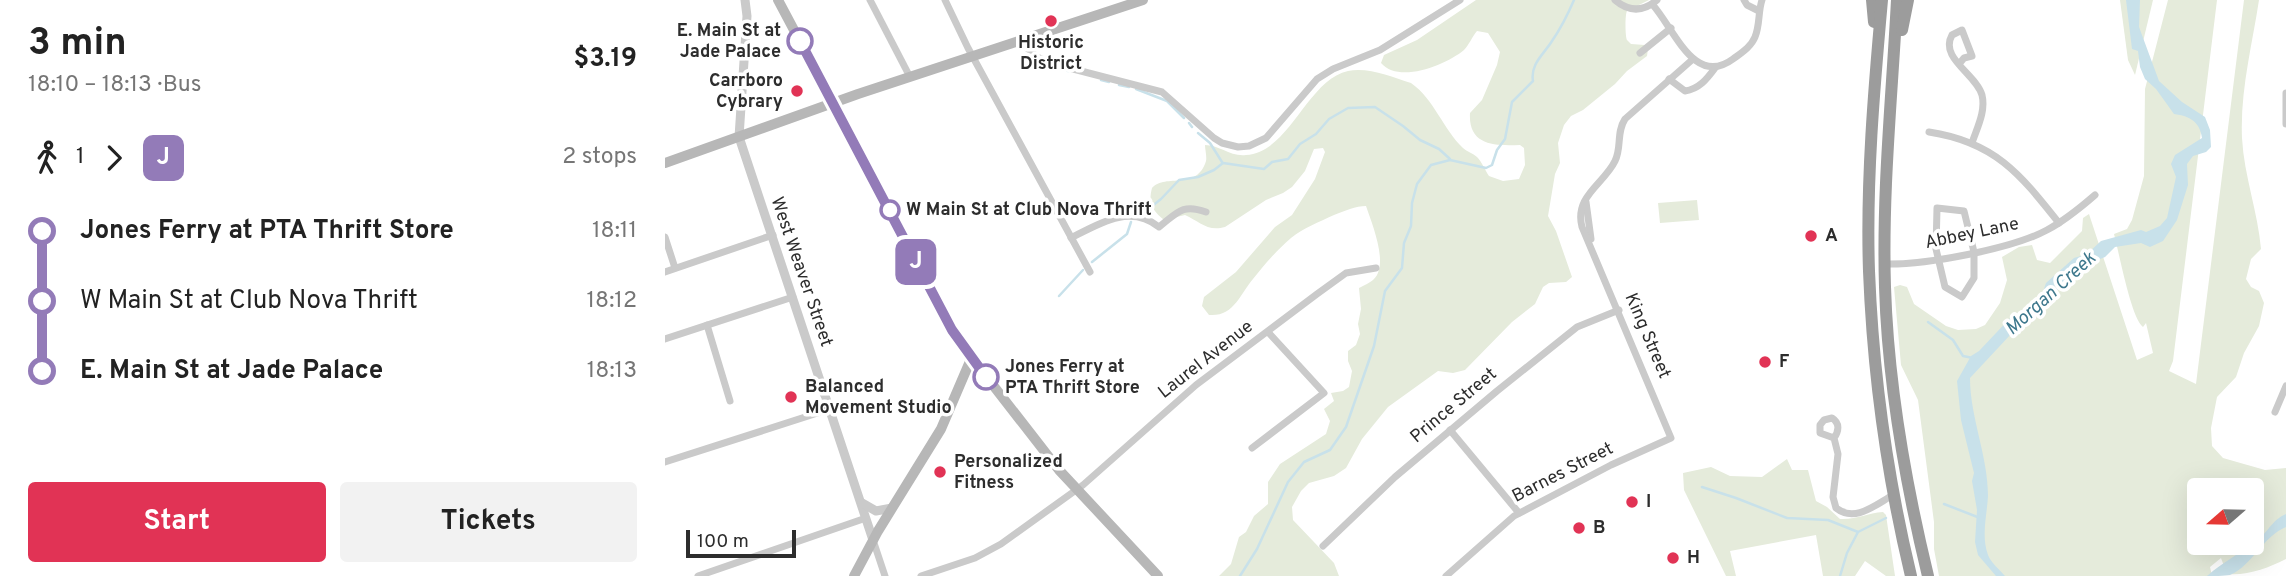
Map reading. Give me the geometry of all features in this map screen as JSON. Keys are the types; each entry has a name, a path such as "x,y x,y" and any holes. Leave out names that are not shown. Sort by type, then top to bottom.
{"highway":[{"path":"1872,0 1877,57"},
{"path":"1882,0 1877,57 1869,270 1875,373 1893,495 1911,576"},
{"path":"1897,0 1886,188 1885,264 1893,386 1910,497 1928,576"},
{"path":"1893,71 1908,0"},
{"path":"1871,183 1877,251 1885,264"},
{"path":"1869,270 1877,286 1883,351 1893,386"}],"main road":[{"path":"778,0 952,330 971,359 1076,490 1154,575"},
{"path":"665,163 972,55 1143,0"},
{"path":"854,576 941,429 971,359"}],"street":[{"path":"739,137 747,16 745,0"},
{"path":"870,0 910,77"},
{"path":"945,0 1090,272"},
{"path":"1019,41 1037,57 1050,63 1162,92 1214,138 1230,146 1249,146 1272,132 1326,72 1380,50 1460,0"},
{"path":"1615,0 1622,6 1634,9 1645,9 1654,2 1693,59 1704,66 1715,68"},
{"path":"1744,0 1747,5 1759,10"},
{"path":"1693,59 1669,79 1685,91 1693,90 1707,79 1715,68 1727,63 1753,41 1762,0"},
{"path":"1640,54 1671,28"},
{"path":"1959,64 1964,58 1972,56 1962,30 1952,34 1948,43 1952,54 1959,64 1980,90 1983,102 1972,143"},
{"name":"King Street","path":"1669,79 1625,119 1619,132 1615,162 1586,198 1592,247 1671,438"},
{"path":"2286,93 2286,124"},
{"path":"1929,132 1972,143 2014,169 2059,223"},
{"name":"West Weaver Street","path":"739,137 885,576"},
{"name":"Abbey Lane","path":"1885,264 1938,259 2033,237 2059,223 2095,195"},
{"path":"1071,238 1124,216 1140,216 1159,228 1184,209 1190,207 1206,212"},
{"path":"1937,208 1964,211 1974,252 1974,278 1962,297 1945,287 1936,249 1937,208"},
{"path":"665,272 773,235"},
{"path":"665,237 675,268"},
{"name":"Laurel Avenue","path":"921,576 985,554 1076,490 1196,385 1346,273 1376,268"},
{"path":"665,339 793,296"},
{"name":"Prince Street","path":"1324,546 1395,477 1577,327 1619,310"},
{"path":"707,325 730,401"},
{"path":"1252,448 1324,393 1268,332"},
{"path":"2275,412 2286,386"},
{"path":"665,462 830,409"},
{"path":"1450,430 1519,513"},
{"name":"Barnes Street","path":"1446,576 1519,513 1611,465 1671,438"},
{"path":"1834,438 1838,470 1833,497 1836,508 1854,515 1893,495"},
{"path":"861,501 876,511 893,508"},
{"path":"698,576 866,519"}],"green space":[{"path":"1476,0 1649,0 1627,11 1626,20 1627,40 1631,44 1645,45 1648,49 1647,56 1583,110 1571,116 1564,125 1558,143 1560,163 1555,174 1548,216 1572,277 1566,282 1549,283 1543,287 1535,304 1512,322 1465,370 1453,373 1438,371 1388,407 1362,439 1346,468 1334,476 1309,483 1301,491 1292,507 1293,520 1334,563 1339,576 1219,576 1231,564 1239,537 1246,532 1254,516 1268,504 1268,482 1280,464 1326,434 1330,421 1324,409 1334,401 1331,393 1349,387 1352,371 1348,351 1356,345 1360,334 1359,288 1372,280 1378,272 1380,254 1366,206 1334,215 1291,238 1266,263 1230,308 1218,315 1209,315 1202,306 1204,297 1236,272 1275,227 1292,215 1315,179 1325,152 1323,148 1314,149 1305,171 1292,187 1266,200 1225,227 1208,227 1185,215 1164,220 1152,206 1152,188 1165,182 1196,176 1206,161 1205,145 1241,155 1261,151 1275,142 1321,88 1334,77 1356,70 1380,73 1411,83 1426,97 1456,140 1479,159 1489,176 1503,181 1519,179 1525,165 1524,148 1520,145 1485,142 1473,132 1471,124 1470,113 1482,100 1500,52 1488,33 1477,31 1466,48 1456,56 1423,70 1399,72 1381,63 1384,55 1417,40"},
{"path":"2120,0 2153,0 2135,75 2128,60"},
{"path":"2168,0 2217,0 2173,361 2169,371 2196,384 2244,0 2259,0 2245,86 2242,138 2261,249 2251,259 2246,279 2251,287 2259,291 2264,303 2259,326 2244,353 2236,377 2217,397 2211,428 2212,446 2223,458 2265,470 2286,468 2286,559 2257,571 2227,574 2221,558 2210,567 2212,576 1939,576 1918,400 1901,365 1894,287 1907,287 1914,304 1946,326 1958,330 1976,329 1985,325 2000,303 2007,280 2002,257 2019,247 2032,245 2037,260 2050,263 2082,231 2083,218 2089,214 2137,360 2153,353 2146,323 2143,327 2134,311 2114,234 2127,229 2132,220 2144,176 2145,89"},
{"path":"1697,200 1699,220 1660,223 1658,203"},
{"path":"1787,459 1792,470 1808,470 1816,501 1840,519 1883,512 1886,515 1895,576 1886,576 1865,561 1855,576 1823,576 1816,535 1730,551 1736,576 1726,576 1684,490 1683,473 1711,467 1730,476 1762,477"}],"water":[{"name":"Morgan Creek","path":"2126,0 2140,0 2139,27 2159,81 2182,102 2205,117 2210,130 2211,147 2206,152 2193,156 2187,164 2188,185 2177,220 2163,241 2150,247 2141,243 2115,247 2105,257 2093,262 2055,292 2039,314 2012,333 1970,378 1987,481 1986,548 1991,561 2005,576 1996,576 1978,555 1975,542 1977,510 1972,481 1974,473 1961,420 1957,381 1971,356 2013,315 2039,303 2046,283 2074,258 2087,254 2101,241 2141,230 2146,232 2160,226 2167,218 2176,177 2171,164 2175,155 2202,138 2196,124 2185,116 2174,114 2145,79 2138,51 2132,49"},
{"path":"2286,514 2286,527 2265,543 2265,533"},
{"path":"2235,555 2254,555 2230,575 2207,576"}],"waterway":[{"path":"1240,576 1257,549 1288,482 1304,462 1330,450 1346,427 1374,346 1385,291 1402,268 1404,243 1411,226 1412,203 1417,184 1431,165 1450,160 1486,168 1492,165 1497,150 1505,139 1512,102 1533,81 1536,64 1567,16 1574,0"},
{"path":"1058,70 1069,71"},
{"path":"1101,80 1109,82"},
{"path":"1119,85 1129,87"},
{"path":"1136,89 1167,101 1184,118"},
{"path":"1146,211 1179,180 1198,177 1223,163 1264,169 1272,162 1288,159 1300,144 1316,134 1329,119 1348,108 1375,107 1450,159"},
{"path":"1189,123 1192,127"},
{"path":"1198,133 1210,143 1222,162"},
{"path":"1092,262 1127,234 1131,222"},
{"path":"1059,296 1083,270"},
{"path":"1928,322 1953,340 1963,356 1973,358"},
{"path":"1702,487 1787,518 1828,520 1858,532 1886,518"},
{"path":"1944,504 1980,518"},
{"path":"1840,576 1847,553 1858,532"}],"bus line":[{"name":"J","path":"800,41 952,330 986,377"}],"place":[{"name":"Historic District","path":"1051,21"},
{"name":"E. Main St at Jade Palace","path":"800,41"},
{"name":"Carrboro Cybrary","path":"797,91"},
{"name":"W Main St at Club Nova Thrift","path":"890,210"},
{"name":"A","path":"1811,236"},
{"name":"F","path":"1765,362"},
{"name":"Jones Ferry at PTA Thrift Store","path":"986,377"},
{"name":"Balanced Movement Studio","path":"791,397"},
{"name":"Personalized Fitness","path":"940,472"},
{"name":"I","path":"1632,502"},
{"name":"B","path":"1579,528"},
{"name":"H","path":"1673,558"}]}
